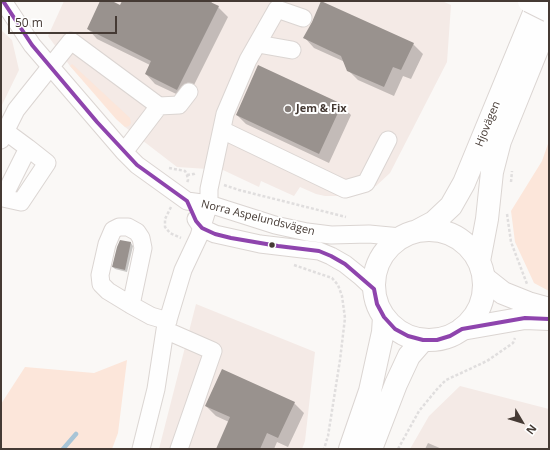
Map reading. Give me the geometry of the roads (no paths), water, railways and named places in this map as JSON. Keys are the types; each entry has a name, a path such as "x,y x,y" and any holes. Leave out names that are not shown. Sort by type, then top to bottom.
{"main road":[{"path":"529,1 549,11"},
{"name":"Hjovägen","path":"409,234 434,222 450,206 464,182 539,1"},
{"name":"Hjovägen","path":"482,270 492,172 500,141 549,20"},
{"path":"482,270 484,293 480,306 473,319 462,329 450,336 437,340 423,340 408,336 395,328 384,317 377,304 374,289 374,274 380,259 389,247 409,234 432,229 446,232 460,239 471,249 482,270 503,293 528,304 549,309"},
{"path":"350,449 370,391 383,332 384,317"},
{"path":"462,329 525,318 549,319"},
{"path":"372,449 396,384 409,356 423,340"}],"street":[{"name":"Norra Aspelundsvägen","path":"3,1 32,45 124,152 137,165 187,201 209,204 276,225 307,232 331,235 409,234"},
{"path":"141,449 156,389 166,326 183,270 202,228 209,204 209,189 225,114 248,60 277,9 303,18"},
{"path":"28,148 2,198 21,202 47,163 28,148 3,135 9,108 50,67 71,41 159,106 179,105 189,92"},
{"path":"258,44 292,50"},
{"path":"124,152 159,106"},
{"path":"222,130 345,189 366,183 388,140"},
{"name":"Norra Aspelundsvägen","path":"187,201 196,221 202,228 215,234 231,238 319,251 345,264 374,289"},
{"path":"131,305 213,351 179,449"}],"waterway":[{"path":"63,449 76,434"}],"place":[{"name":"Jem & Fix","path":"288,109"}]}
